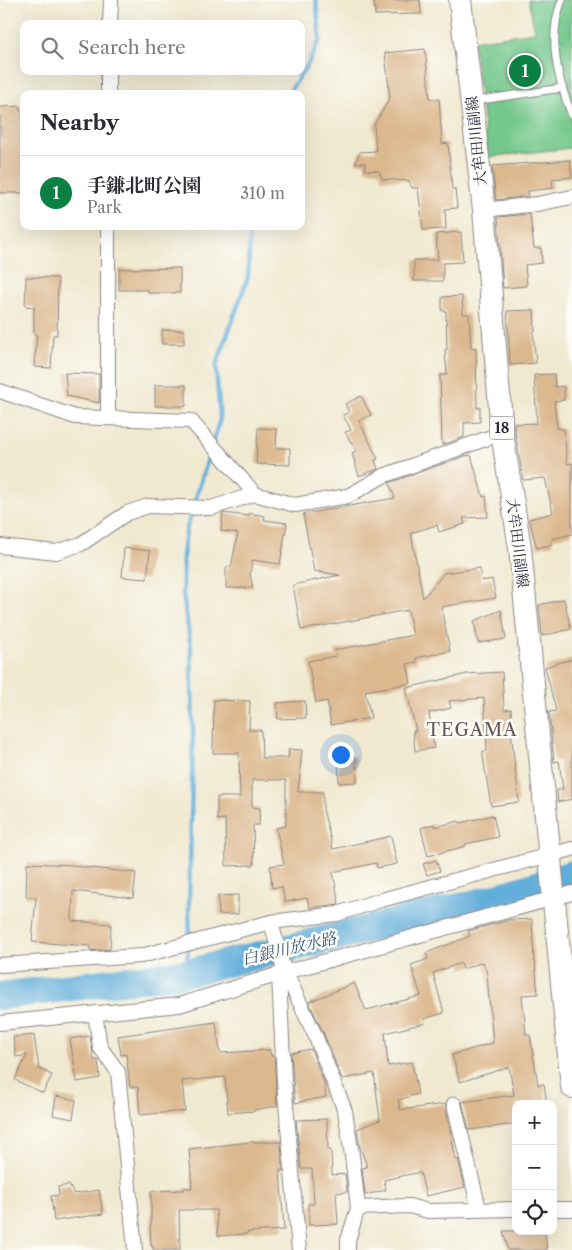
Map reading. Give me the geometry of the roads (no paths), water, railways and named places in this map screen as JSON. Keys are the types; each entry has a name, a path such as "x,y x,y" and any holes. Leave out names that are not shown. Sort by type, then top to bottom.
{"main road":[{"name":"大牟田川副線","path":"460,0 484,210 502,433 520,548 550,858 559,896 572,1087"}],"street":[{"path":"110,20 111,0"},
{"path":"108,75 108,90"},
{"path":"484,210 537,204 572,197"},
{"path":"108,230 108,418"},
{"path":"0,392 75,417 191,421 255,494 295,506 348,496 383,476 502,433"},
{"path":"0,546 56,552 81,544 127,513 148,506 211,508 255,494"},
{"path":"0,965 141,956 272,926 337,914 381,900 550,858 572,849"},
{"path":"0,1023 179,1005 283,971 559,896"},
{"path":"272,926 283,971 315,1034 345,1111 358,1208 348,1240 348,1250"},
{"path":"283,971 284,1082 299,1250"},
{"path":"95,1013 100,1047 118,1072 135,1250"},
{"path":"454,1104 479,1209"},
{"path":"358,1208 409,1206 428,1211 512,1209"},
{"path":"557,1209 572,1209"}],"lane":[{"path":"562,0 556,22 557,73 572,115"},
{"path":"481,100 562,88"}],"waterway":[{"path":"305,68 320,39 316,0"},
{"path":"291,90 301,75"},
{"path":"185,973 190,938 193,731 191,648 183,595 183,556 186,531 220,419 216,366 248,277 250,230"},
{"name":"白銀川放水路","path":"0,996 185,973 492,899 572,874"}],"place":[{"name":"手鎌北町公園","path":"525,71"}],"district":[{"name":"TEGAMA","path":"472,730"}]}
